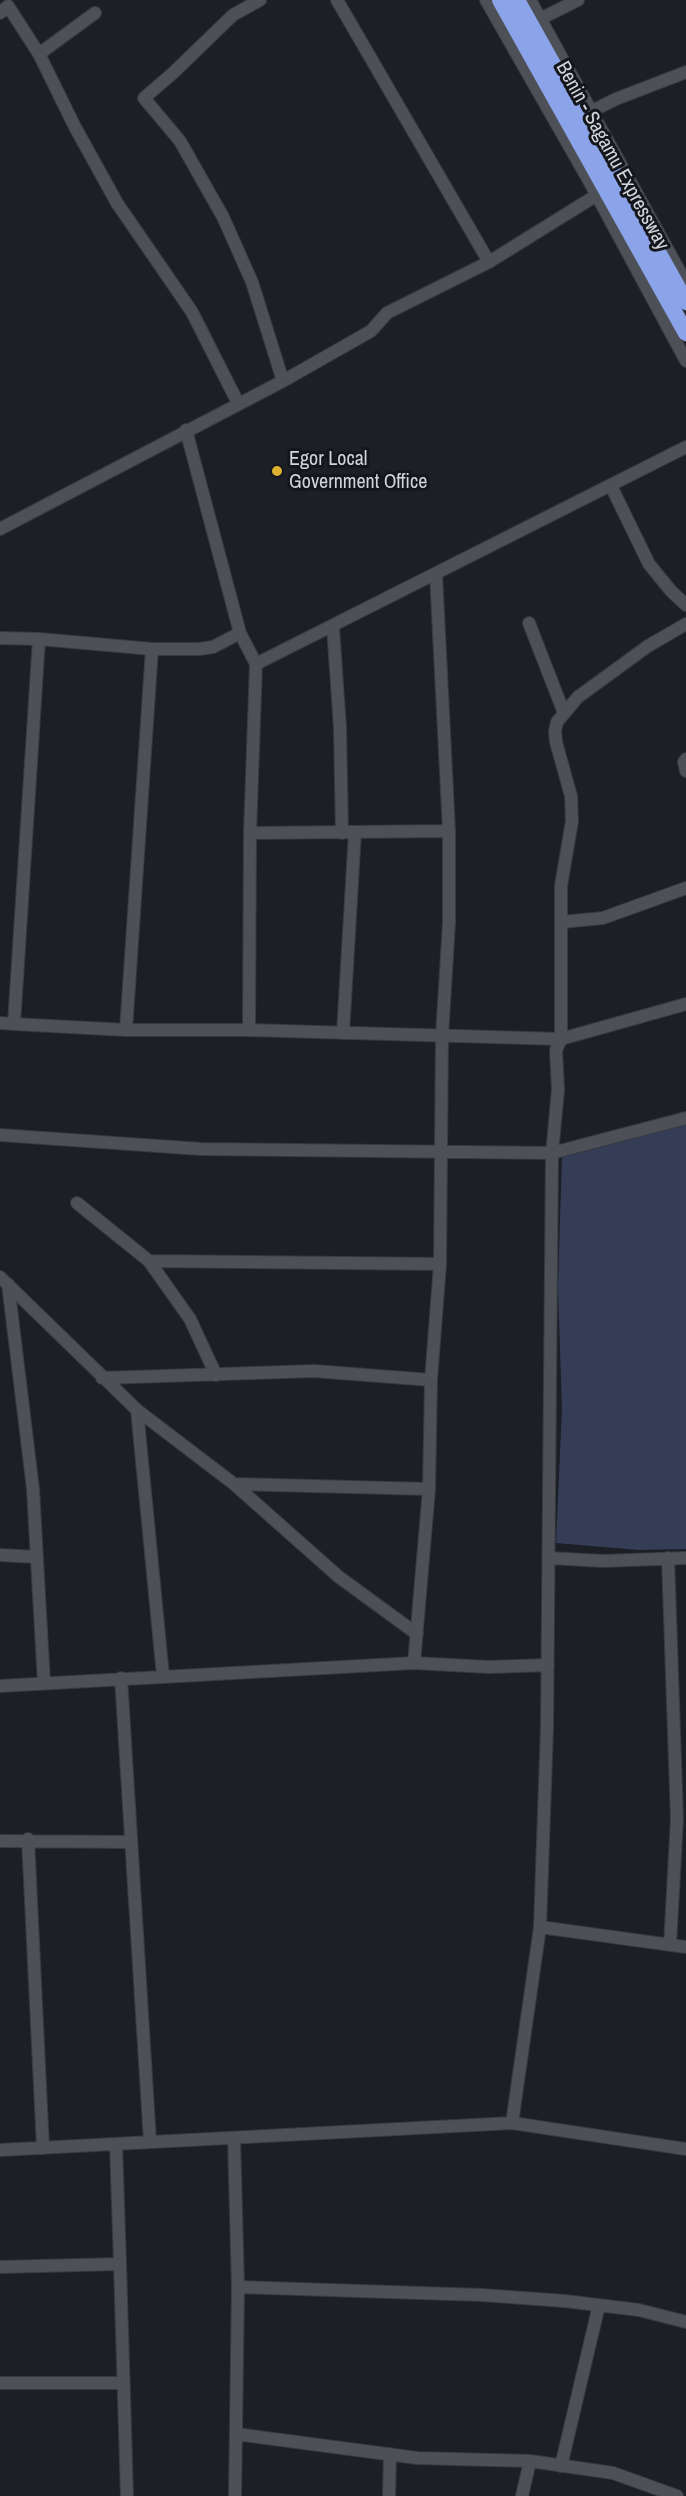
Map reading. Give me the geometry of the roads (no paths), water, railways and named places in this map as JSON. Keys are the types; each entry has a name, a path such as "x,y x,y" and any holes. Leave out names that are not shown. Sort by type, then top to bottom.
{"highway":[{"name":"Benin - Sagamu Expressway","path":"501,0 686,333"},
{"path":"517,0 686,302"}],"street":[{"path":"260,0 232,15 173,74 144,98 180,141 223,217 252,282 283,381"},
{"path":"337,0 489,262"},
{"path":"486,0 597,195 686,360"},
{"path":"530,0 686,283"},
{"path":"540,19 578,0"},
{"path":"0,13 8,6 39,54 75,127 117,203 192,312 238,403"},
{"path":"39,54 95,13"},
{"path":"592,111 616,99 686,72"},
{"path":"0,529 283,381 371,331 387,313 489,262 597,195"},
{"path":"186,430 240,633 256,664 250,833 249,1030"},
{"path":"256,664 686,447"},
{"path":"611,486 649,564 670,591 686,605"},
{"path":"414,1663 429,1489 431,1380 440,1264 442,1036 449,922 449,831 436,574"},
{"path":"529,623 564,713"},
{"path":"512,2123 540,1927 548,1665 552,1153 558,1090 556,1050 561,1039 561,886 572,821 571,796 556,742 557,722 578,697 639,652 686,624"},
{"path":"333,627 348,833 343,1033"},
{"path":"0,638 39,639 152,649 199,649 213,646 240,633"},
{"path":"14,1024 39,639"},
{"path":"126,1030 152,649"},
{"path":"686,759 684,762 686,771"},
{"path":"250,833 449,831"},
{"path":"562,922 603,918 686,888"},
{"path":"0,1023 126,1030 249,1030 561,1039 686,1005"},
{"path":"0,1135 201,1149 552,1153 686,1118"},
{"path":"77,1203 149,1261 190,1319 216,1375"},
{"path":"149,1261 440,1264"},
{"path":"4,1280 136,1410 234,1485 339,1577 417,1634"},
{"path":"4,1280 33,1489 44,1683"},
{"path":"102,1378 314,1371 431,1380"},
{"path":"136,1410 163,1676"},
{"path":"234,1485 429,1489"},
{"path":"0,1555 37,1557"},
{"path":"549,1558 603,1561 686,1558"},
{"path":"668,1558 680,1738 670,1945"},
{"path":"0,1686 414,1663 489,1667 548,1665"},
{"path":"121,1678 150,2142"},
{"path":"0,1841 28,1839 130,1842"},
{"path":"28,1839 43,2148"},
{"path":"540,1927 686,1947"},
{"path":"0,2150 512,2123 686,2149"},
{"path":"234,2138 238,2288 236,2496"},
{"path":"116,2144 127,2496"},
{"path":"0,2267 120,2264"},
{"path":"238,2288 483,2295 639,2310 686,2322"},
{"path":"561,2466 599,2306"},
{"path":"0,2382 123,2383"},
{"path":"236,2434 417,2458 530,2461 613,2473 677,2496"},
{"path":"389,2496 390,2454"},
{"path":"522,2496 530,2461"}],"place":[{"name":"Egor Local Government Office","path":"277,471"}]}
